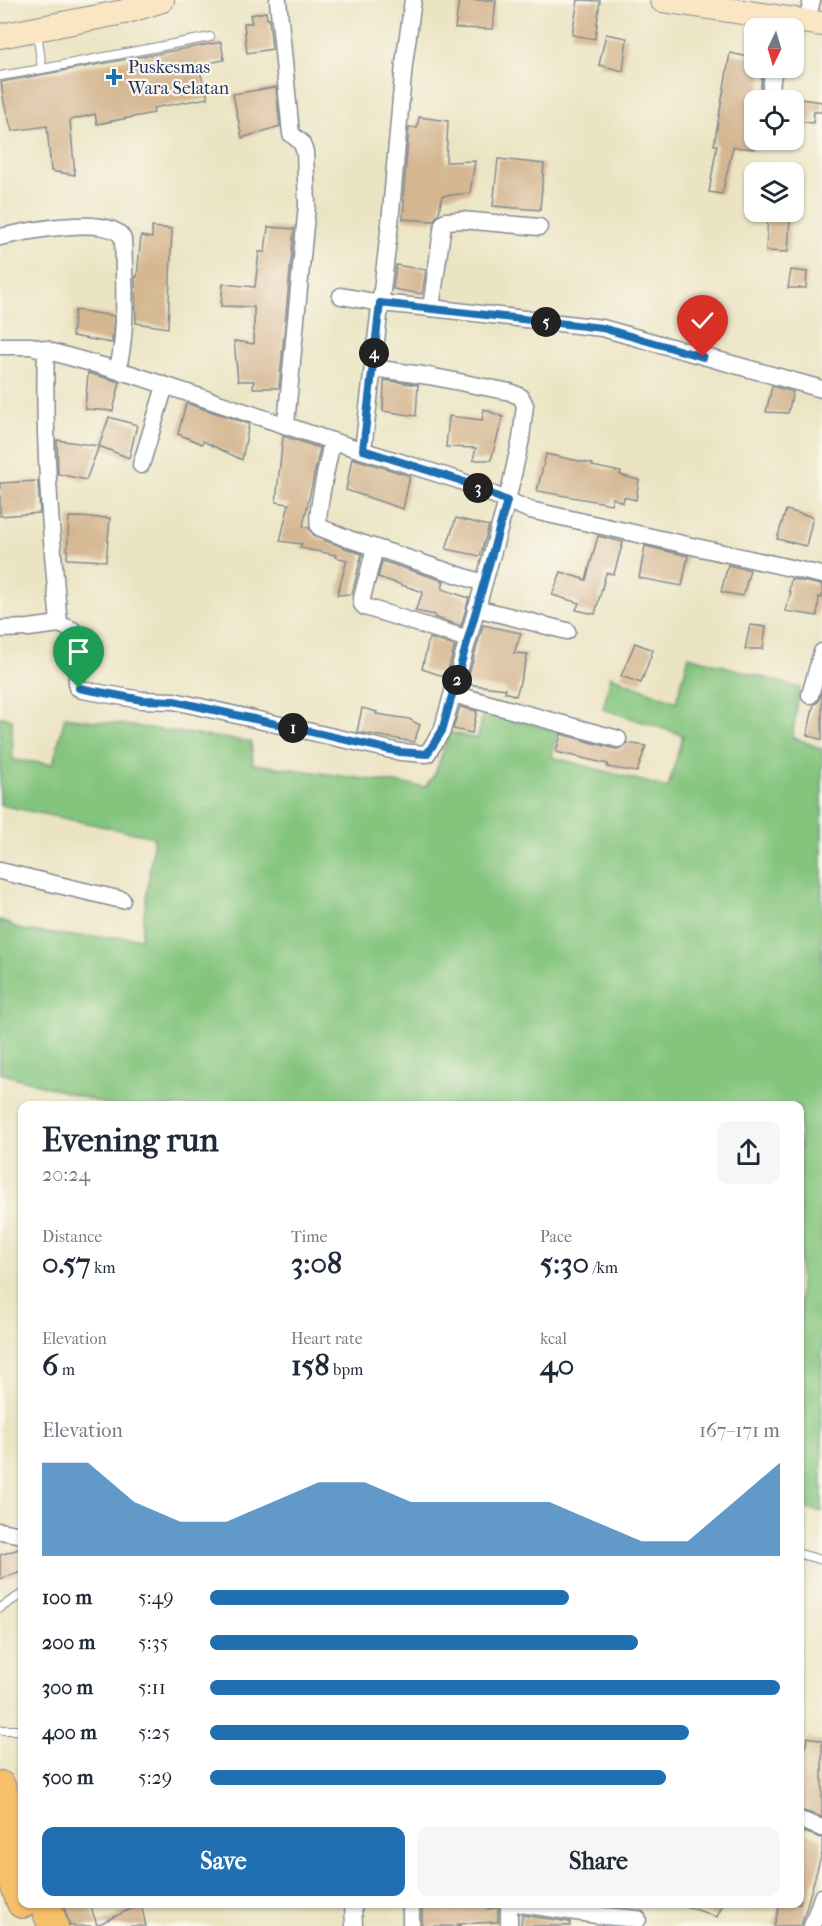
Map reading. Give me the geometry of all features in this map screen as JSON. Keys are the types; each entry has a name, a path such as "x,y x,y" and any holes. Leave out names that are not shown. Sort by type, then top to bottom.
{"highway":[{"path":"0,1786 18,1834"},
{"path":"0,1842 18,1890"},
{"path":"25,1908 31,1926"},
{"path":"46,1908 53,1926"}],"street":[{"path":"0,36 124,12 162,0"},
{"path":"278,0 291,134 301,142 305,152 307,205 286,424"},
{"path":"363,450 404,64 413,0"},
{"path":"662,0 760,18"},
{"path":"431,308 443,224 446,221 462,220 539,228"},
{"path":"0,237 44,228 75,226 104,227 115,229 121,234 124,301 121,354 116,370"},
{"path":"341,296 380,303 602,328 822,389"},
{"path":"0,346 31,346 46,349 116,370 459,480 530,510 822,575"},
{"path":"46,349 44,394 47,473 59,624"},
{"path":"0,629 59,624 73,630 77,636 76,684 82,690 142,700 174,701 400,752 427,754 442,731 453,694 507,501 521,439 525,405 521,397 510,392 373,368"},
{"path":"141,465 165,386"},
{"path":"332,441 319,506 318,525 375,548 483,583"},
{"path":"375,548 362,604 468,639"},
{"path":"476,608 567,631"},
{"path":"810,695 822,652"},
{"path":"453,694 618,739"},
{"path":"0,871 122,900"},
{"path":"0,1531 18,1534"},
{"path":"804,1821 822,1828"},
{"path":"812,1926 822,1897"},
{"path":"353,1908 354,1926"},
{"path":"411,1908 411,1926"},
{"path":"509,1908 509,1926"},
{"path":"540,1908 604,1921 638,1919"}],"lane":[{"path":"36,28 42,69"},
{"path":"0,76 210,37"},
{"path":"804,1555 822,1560"},
{"path":"0,1608 18,1597"},
{"path":"0,1730 18,1730"}],"green space":[{"path":"689,656 800,688 792,737 822,749 822,1512 804,1508 804,1101 96,1101 0,1073 0,920 22,930 74,936 141,938 154,837 0,805 0,717 12,719 13,760 53,764 65,717 251,742 253,764 425,787 435,774 450,732 477,739 483,712 557,731 552,757 668,788 683,735 603,709 611,676 676,702"}],"building":[{"path":"459,0 496,0 493,29 455,28"},
{"path":"578,0 600,1 595,39 572,35"},
{"path":"266,12 267,19 269,19 272,49 247,53 244,23 252,23 250,15"},
{"path":"606,34 627,38 623,71 599,65"},
{"name":"Puskesmas Wara Selatan","path":"221,42 224,60 198,65 208,98 153,108 154,113 97,124 95,114 70,120 75,175 51,171 47,126 12,131 1,82"},
{"path":"730,53 744,56 744,78 762,78 760,90 744,90 744,148 733,147 722,194 709,192 717,145 714,145"},
{"path":"276,87 280,126 242,138 233,94"},
{"path":"804,99 822,102 822,112 814,112 813,123 804,122"},
{"path":"419,117 448,121 446,162 475,161 470,193 442,196 439,213 433,221 403,219 409,127 417,128"},
{"path":"498,159 544,164 540,210 493,206"},
{"path":"768,222 790,222 788,252 766,251"},
{"path":"152,227 172,229 168,328 136,323 135,277 137,277 141,236 152,238"},
{"path":"268,227 294,229 279,388 253,388 254,381 238,381 234,341 254,344 254,307 221,306 223,284 255,287 259,252 265,252"},
{"path":"396,265 426,270 422,294 393,289"},
{"path":"791,270 807,272 806,288 788,288"},
{"path":"75,310 114,316 112,343 72,336"},
{"path":"88,373 120,382 113,411 85,409"},
{"path":"384,380 418,385 416,416 383,411"},
{"path":"772,386 793,392 788,413 766,412"},
{"path":"186,403 249,424 242,460 203,441 202,444 178,434"},
{"path":"484,409 503,417 491,460 473,460 476,448 446,447 449,416 482,420"},
{"path":"109,417 137,425 129,458 99,446"},
{"path":"283,436 320,448 303,526 309,528 315,537 362,554 352,594 337,595 347,560 335,557 336,555 300,548 302,544 280,541 289,504 276,502"},
{"path":"57,440 99,446 86,480 58,474"},
{"path":"546,454 593,464 592,466 621,472 620,475 639,480 636,500 624,497 623,503 613,498 611,504 537,491"},
{"path":"352,458 410,476 403,509 346,490"},
{"path":"38,481 40,513 0,516 0,483"},
{"path":"786,510 813,517 806,546 777,539"},
{"path":"69,517 110,518 106,561 67,559"},
{"path":"456,518 489,526 480,556 446,549"},
{"path":"598,536 623,542 614,574 606,573 595,614 576,610 579,603 552,595 561,572 586,580"},
{"path":"645,546 688,556 682,586 639,578"},
{"path":"382,561 444,581 442,589 469,598 461,626 434,617 435,615 415,611 423,592 378,577"},
{"path":"728,565 750,570 743,596 721,592"},
{"path":"791,579 822,585 822,598 819,597 817,616 785,611 791,592 789,591"},
{"path":"483,625 521,633 514,653 528,654 516,696 505,692 506,689 466,684"},
{"path":"750,625 766,627 763,649 745,649"},
{"path":"429,638 455,646 446,677 422,669"},
{"path":"635,643 653,650 641,683 621,676"},
{"path":"822,691 822,740 807,735 814,704 818,702"},
{"path":"460,707 477,711 472,733 453,729"},
{"path":"362,708 377,712 376,714 409,719 420,725 414,742 357,732"},
{"path":"561,734 615,749 621,749 627,743 646,746 637,772 607,767 608,764 556,752"},
{"path":"18,1549 18,1573 0,1579 0,1555"},
{"path":"808,1737 822,1741 822,1817 804,1811 804,1750"},
{"path":"804,1832 822,1838 822,1853 801,1926 774,1926 779,1908 804,1908"},
{"path":"64,1908 91,1908 97,1925 133,1908 142,1908 146,1926 70,1926"},
{"path":"422,1908 498,1908 498,1922 458,1924 462,1926 422,1926"},
{"path":"692,1908 721,1908 717,1917"},
{"path":"522,1915 570,1922 570,1926 521,1926"}],"place":[{"name":"Puskesmas Wara Selatan","path":"114,77"}],"route":[{"path":"79,688 142,700 174,701 400,752 427,754 442,731 507,501 459,480 363,450 380,303 602,328 703,357"}]}
